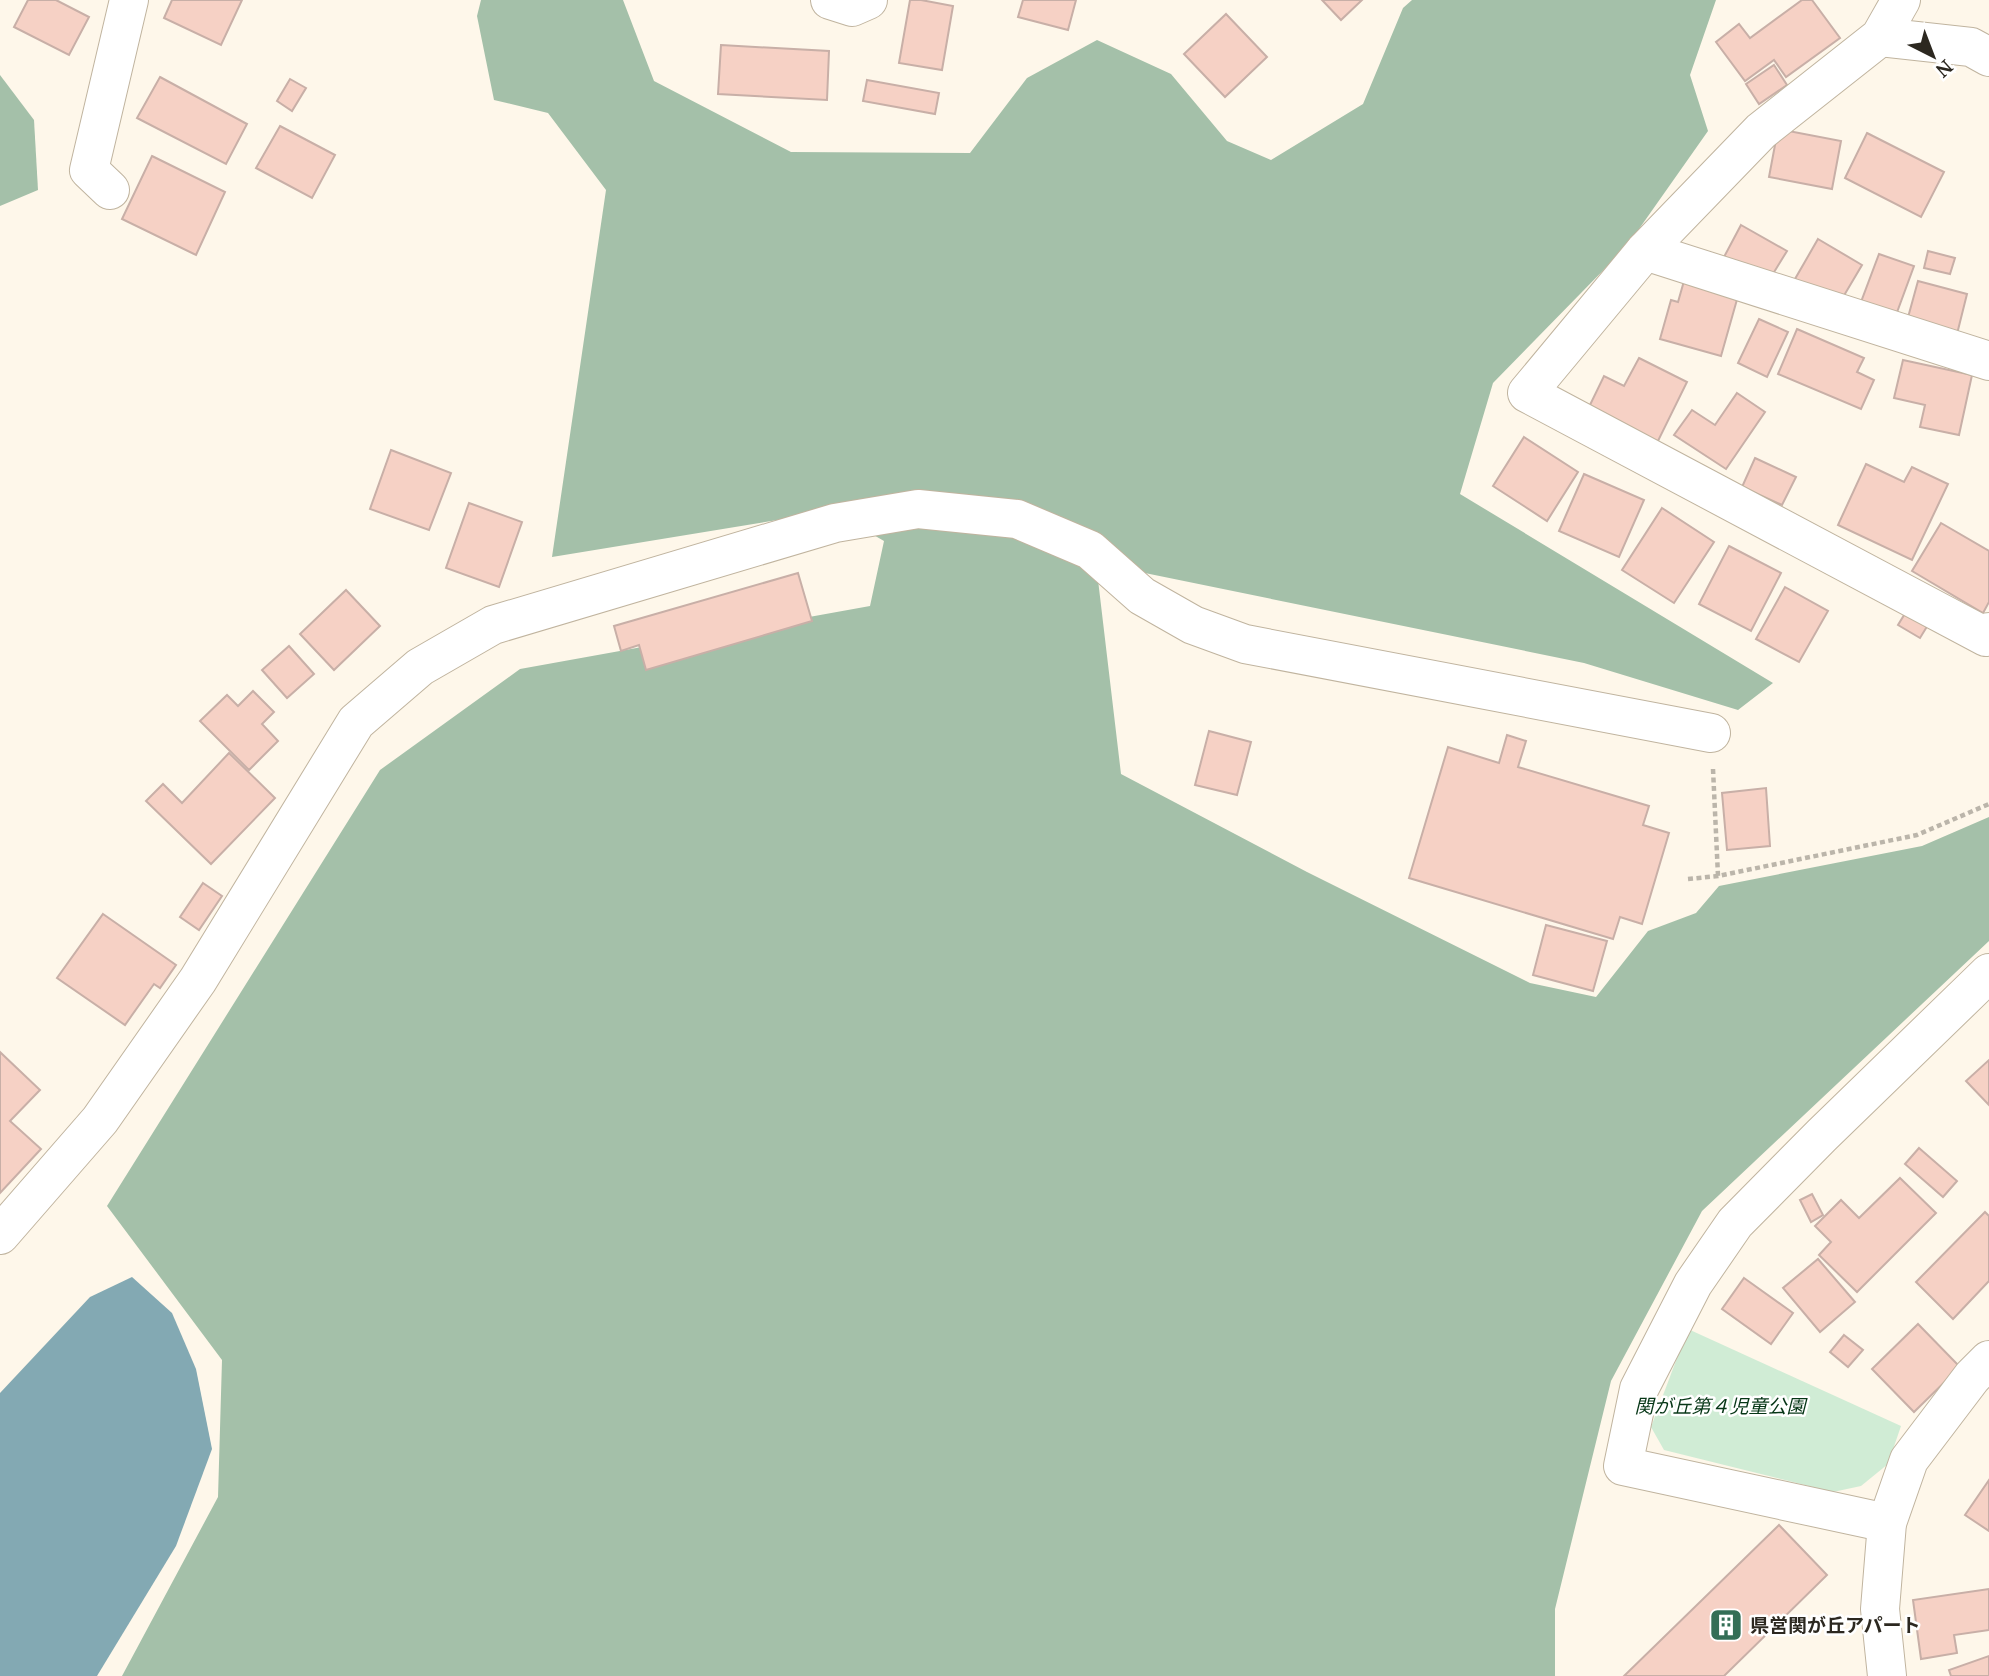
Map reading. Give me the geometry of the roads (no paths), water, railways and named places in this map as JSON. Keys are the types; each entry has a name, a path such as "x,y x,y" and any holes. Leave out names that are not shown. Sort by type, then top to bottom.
{"street":[{"path":"110,190 89,170 129,0"},
{"path":"830,0 852,7 868,0"},
{"path":"1901,0 1880,37 1761,131 1645,251 1527,393 1986,637 1989,632"},
{"path":"1880,37 1971,47 1989,57"},
{"path":"1645,251 1989,360"},
{"path":"0,1235 100,1120 191,991 356,722 420,667 493,625 822,527 918,509 1017,519 1090,550 1142,596 1193,625 1245,644 1711,733"},
{"path":"1887,1523 1623,1466 1639,1389 1693,1284 1735,1223 1989,973"},
{"path":"1886,1675 1880,1609 1887,1523 1909,1460 1972,1377 1989,1360"}],"water":[{"path":"132,1277 172,1313 196,1369 212,1449 176,1546 97,1676 0,1676 0,1393 90,1297"}],"place":[{"name":"県営関が丘アパート","path":"1726,1625"}],"park label":[{"name":"関が丘第４児童公園","path":"1720,1406"}]}
